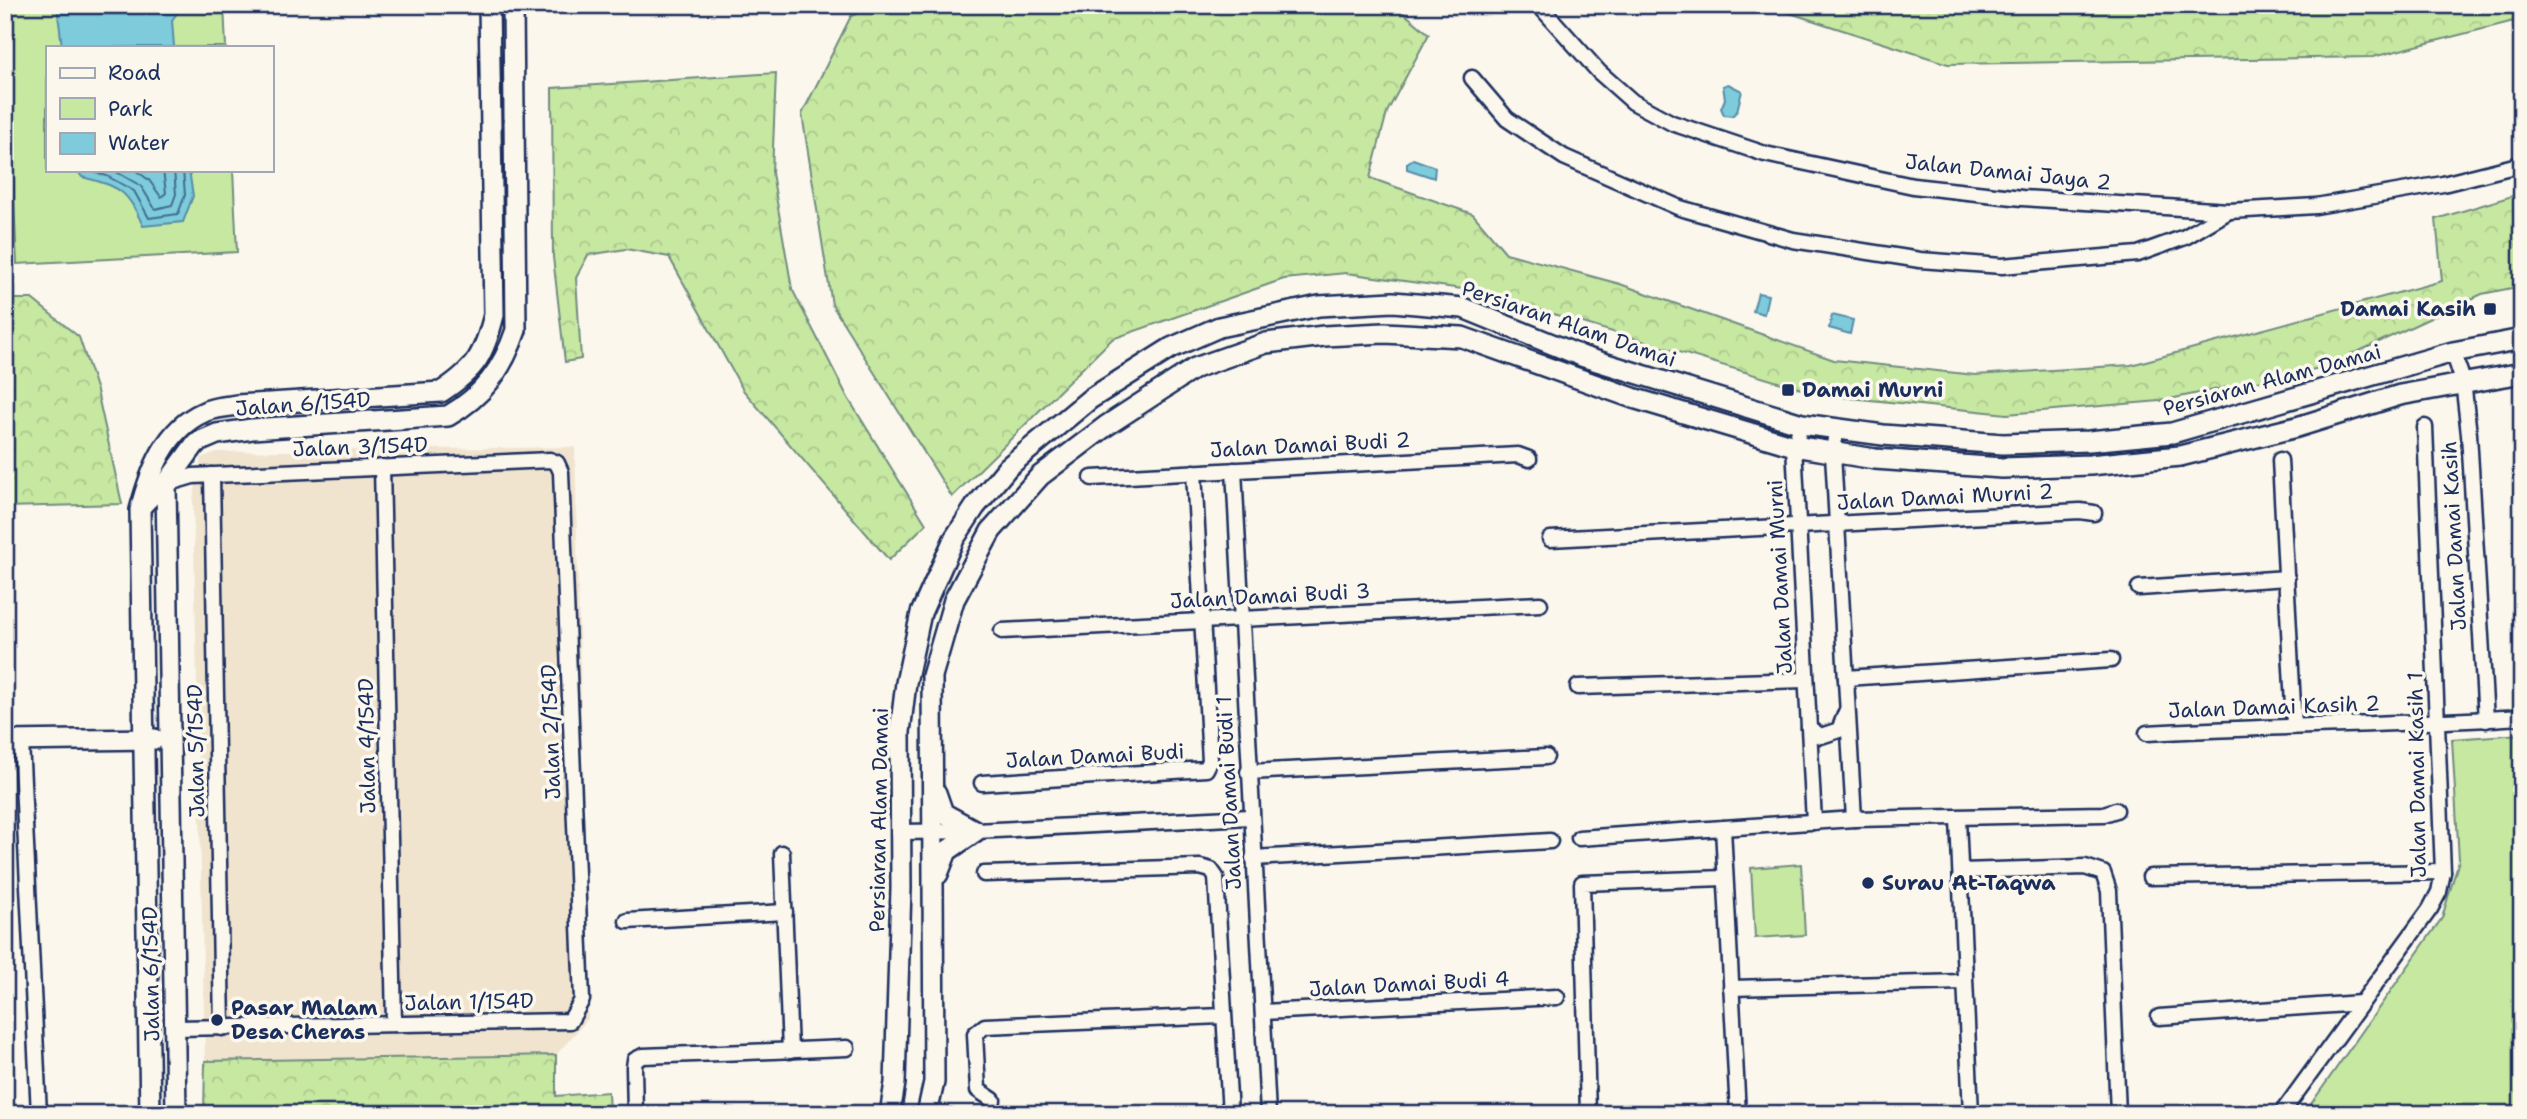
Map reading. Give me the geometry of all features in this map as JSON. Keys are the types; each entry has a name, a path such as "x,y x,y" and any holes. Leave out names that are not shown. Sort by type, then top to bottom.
{"street":[{"name":"Jalan 6/154D","path":"150,1114 140,510 150,474 164,447 204,411 237,405 441,392 467,374 486,348 494,315 489,5"},
{"name":"Jalan 6/154D","path":"176,1114 166,484 196,443 216,434 252,429 447,416 475,400 508,354 516,330 513,5"},
{"name":"Jalan Damai Jaya 2","path":"1539,5 1599,72 1633,102 1672,122 1765,154 1913,186 2022,198 2229,211 2316,205 2442,184 2522,164"},
{"path":"1472,78 1507,119 1564,157 1680,208 1793,240 1920,260 2002,266 2138,254 2185,237 2229,211"},
{"name":"Persiaran Alam Damai","path":"890,1114 896,1055 900,732 921,613 954,539 975,506 1008,467 1090,399 1171,348 1219,327 1319,306 1393,302 1463,307 1584,357 1802,424 1836,430 2003,444 2089,441 2172,433 2453,352 2522,339"},
{"path":"1319,306 1324,336"},
{"path":"928,1114 934,1082 932,676 954,600 991,531 1040,476 1106,426 1195,368 1266,343 1324,336 1398,332 1462,337 1633,398 1794,446 1833,454 2002,468 2090,465 2180,457 2297,427 2400,395 2463,381 2522,373"},
{"name":"Jalan Damai Kasih","path":"2453,352 2463,381 2486,720"},
{"name":"Jalan Damai Murni","path":"1802,424 1794,446 1814,822"},
{"name":"Jalan Damai Kasih 1","path":"2281,1114 2430,909 2439,892 2443,872 2425,426"},
{"path":"1836,430 1833,454 1854,819"},
{"name":"Jalan Damai Budi 2","path":"1092,478 1518,455 1529,459"},
{"name":"Jalan 3/154D","path":"166,484 193,476 550,460 557,463"},
{"path":"2280,460 2294,725"},
{"name":"Jalan 2/154D","path":"557,463 561,472 582,1000"},
{"name":"Jalan 4/154D","path":"382,467 394,1024"},
{"name":"Jalan Damai Budi 1","path":"1234,470 1250,817 1268,1114"},
{"name":"Jalan Damai Budi","path":"982,783 1206,769 1210,761 1194,472"},
{"name":"Jalan 5/154D","path":"212,475 222,1028"},
{"path":"140,510 166,484"},
{"name":"Jalan Damai Murni 2","path":"1550,539 2080,511 2094,513"},
{"path":"2139,588 2287,578"},
{"name":"Jalan Damai Budi 3","path":"1002,631 1540,604"},
{"path":"1846,678 2111,660"},
{"path":"1578,687 1806,680"},
{"path":"118,740 142,719 144,697"},
{"path":"1809,728 1821,736 1839,730 1848,707"},
{"name":"Jalan Damai Kasih 2","path":"2147,733 2294,725 2438,723 2522,717"},
{"path":"39,1114 13,741 170,739"},
{"path":"118,740 141,755 145,769"},
{"path":"1248,772 1546,757"},
{"path":"932,782 943,813 976,831"},
{"path":"1579,838 1854,819 2104,814 2116,810"},
{"path":"900,832 933,833 1250,817"},
{"path":"1958,818 1971,1114"},
{"path":"1723,828 1738,1114"},
{"path":"934,885 947,851 976,831"},
{"path":"1253,858 1550,841"},
{"path":"782,853 790,1051"},
{"path":"984,874 1200,867 1211,870 1216,877 1222,1016 1230,1114"},
{"path":"1961,871 2085,867 2103,873 2109,891 2118,1114"},
{"path":"2150,877 2443,872"},
{"path":"1588,1114 1582,884 1725,878"},
{"path":"627,921 785,912"},
{"path":"1731,988 1964,982"},
{"name":"Jalan Damai Budi 4","path":"1263,1012 1557,998"},
{"name":"Jalan 1/154D","path":"174,1028 570,1021 578,1013 582,1000"},
{"path":"2159,1017 2361,1003"},
{"path":"993,1100 978,1090 975,1034 985,1026 1222,1016"},
{"path":"149,1028 174,1028"},
{"path":"635,1114 634,1067 635,1060 643,1056 847,1048"}],"shaded area":[{"path":"575,447 588,1019 556,1055 205,1061 193,500 201,458 216,452"}],"green space":[{"path":"5,5 224,5 226,46 46,46 46,172 233,172 237,252 17,264"},
{"path":"879,5 1394,5 1429,34 1387,112 1370,178 1473,214 1506,253 1620,284 1834,360 1975,375 2131,365 2442,281 2436,219 2522,193 2522,286 2482,294 2325,367 2160,401 2007,414 1821,395 1477,291 1346,273 1284,279 1112,339 952,497 832,305 802,114 851,16"},
{"path":"1765,5 2522,5 2522,19 2373,57 1948,64"},
{"path":"776,73 772,173 792,289 848,398 926,524 889,560 743,390 669,257 626,249 588,255 576,278 581,359 565,362 553,257 552,88"},
{"path":"5,299 32,299 79,337 97,391 122,504 5,507"},
{"path":"2521,734 2522,1114 2304,1114 2442,918 2459,860 2452,739"},
{"path":"1801,864 1805,935 1755,938 1751,868"},
{"path":"556,1055 556,1096 608,1092 609,1114 204,1114 205,1061"}],"water":[{"path":"57,5 183,5 172,20 174,46 62,46"},
{"path":"1728,84 1742,91 1737,111 1732,116 1724,115 1721,108 1725,99 1723,86"},
{"path":"1413,159 1435,167 1434,178 1407,169 1407,163"},
{"path":"78,172 189,172 193,196 183,222 143,226 127,197 121,192 114,187 82,177"},
{"path":"1758,293 1768,295 1764,314 1753,311"},
{"path":"1832,315 1853,320 1850,334 1829,328"}],"place":[{"name":"Damai Kasih","path":"2490,309"},
{"name":"Damai Murni","path":"1788,390"},
{"name":"Surau At-Taqwa","path":"1868,883"},
{"name":"Pasar Malam Desa Cheras","path":"217,1020"}]}
